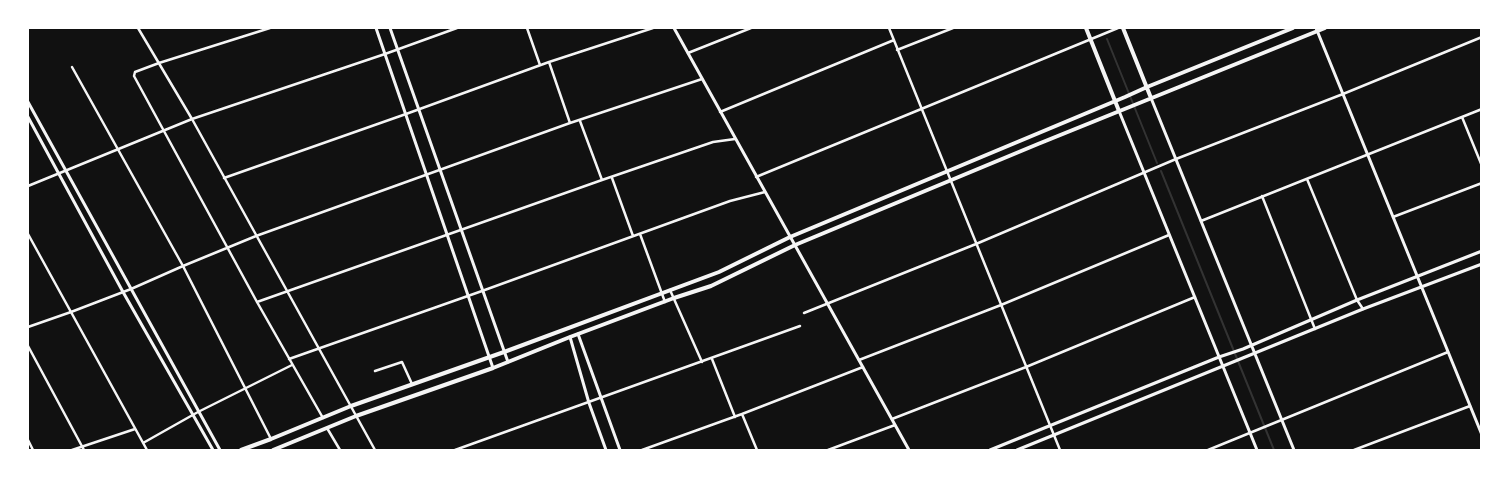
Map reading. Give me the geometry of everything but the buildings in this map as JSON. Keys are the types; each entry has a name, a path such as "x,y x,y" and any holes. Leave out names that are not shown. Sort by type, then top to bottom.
{"main road":[{"path":"1086,28 1119,111"},
{"path":"1122,28 1151,98"},
{"path":"241,450 271,440 351,406 504,352 719,272 790,237 1146,87 1293,28"},
{"path":"273,450 356,416 493,368 570,337 711,286 795,245 1317,29 1325,28"}],"street":[{"path":"138,28 192,119 318,349 376,450"},
{"path":"270,28 159,62 136,72 134,76 322,418"},
{"path":"376,28 493,368"},
{"path":"390,28 508,362"},
{"path":"28,186 192,119 457,28"},
{"path":"527,28 540,65"},
{"path":"224,178 540,65 653,28"},
{"path":"674,28 909,450"},
{"path":"688,54 751,28"},
{"path":"888,28 1060,450"},
{"path":"898,50 953,28"},
{"path":"756,177 1118,28"},
{"path":"1317,29 1482,435"},
{"path":"804,313 976,244 1176,159 1482,37"},
{"path":"720,112 894,40"},
{"path":"549,62 570,123"},
{"path":"72,67 183,266 271,440"},
{"path":"28,327 123,292 256,236 570,123 702,80"},
{"path":"1151,98 1294,450"},
{"path":"28,102 220,450"},
{"path":"1201,221 1482,109"},
{"path":"1119,111 1257,450"},
{"path":"28,117 123,292 213,450"},
{"path":"1462,117 1482,166"},
{"path":"580,120 602,180"},
{"path":"257,302 713,142 735,139"},
{"path":"612,178 633,236"},
{"path":"1306,178 1357,300 1363,309"},
{"path":"1393,217 1482,183"},
{"path":"289,360 730,201 765,192"},
{"path":"1262,196 1315,329"},
{"path":"80,213 87,210"},
{"path":"28,234 147,450"},
{"path":"640,234 665,302"},
{"path":"859,360 1001,305 1169,235"},
{"path":"990,450 1482,251"},
{"path":"1017,450 1363,309 1482,264"},
{"path":"670,290 702,362"},
{"path":"892,419 1026,367 1195,297"},
{"path":"455,450 800,326"},
{"path":"578,334 620,450"},
{"path":"570,337 589,403 606,450"},
{"path":"154,346 161,343"},
{"path":"28,346 84,450"},
{"path":"1208,450 1448,352"},
{"path":"712,359 735,417"},
{"path":"375,371 402,362 412,384"},
{"path":"143,443 198,412 292,365"},
{"path":"642,450 735,417 863,367"},
{"path":"1354,450 1470,406"},
{"path":"742,414 756,450"},
{"path":"828,450 895,426"},
{"path":"327,428 340,450"},
{"path":"72,450 135,429"},
{"path":"28,440 33,450"}],"waterway":[{"path":"1107,39 1157,163"},
{"path":"1161,171 1274,450"}]}
